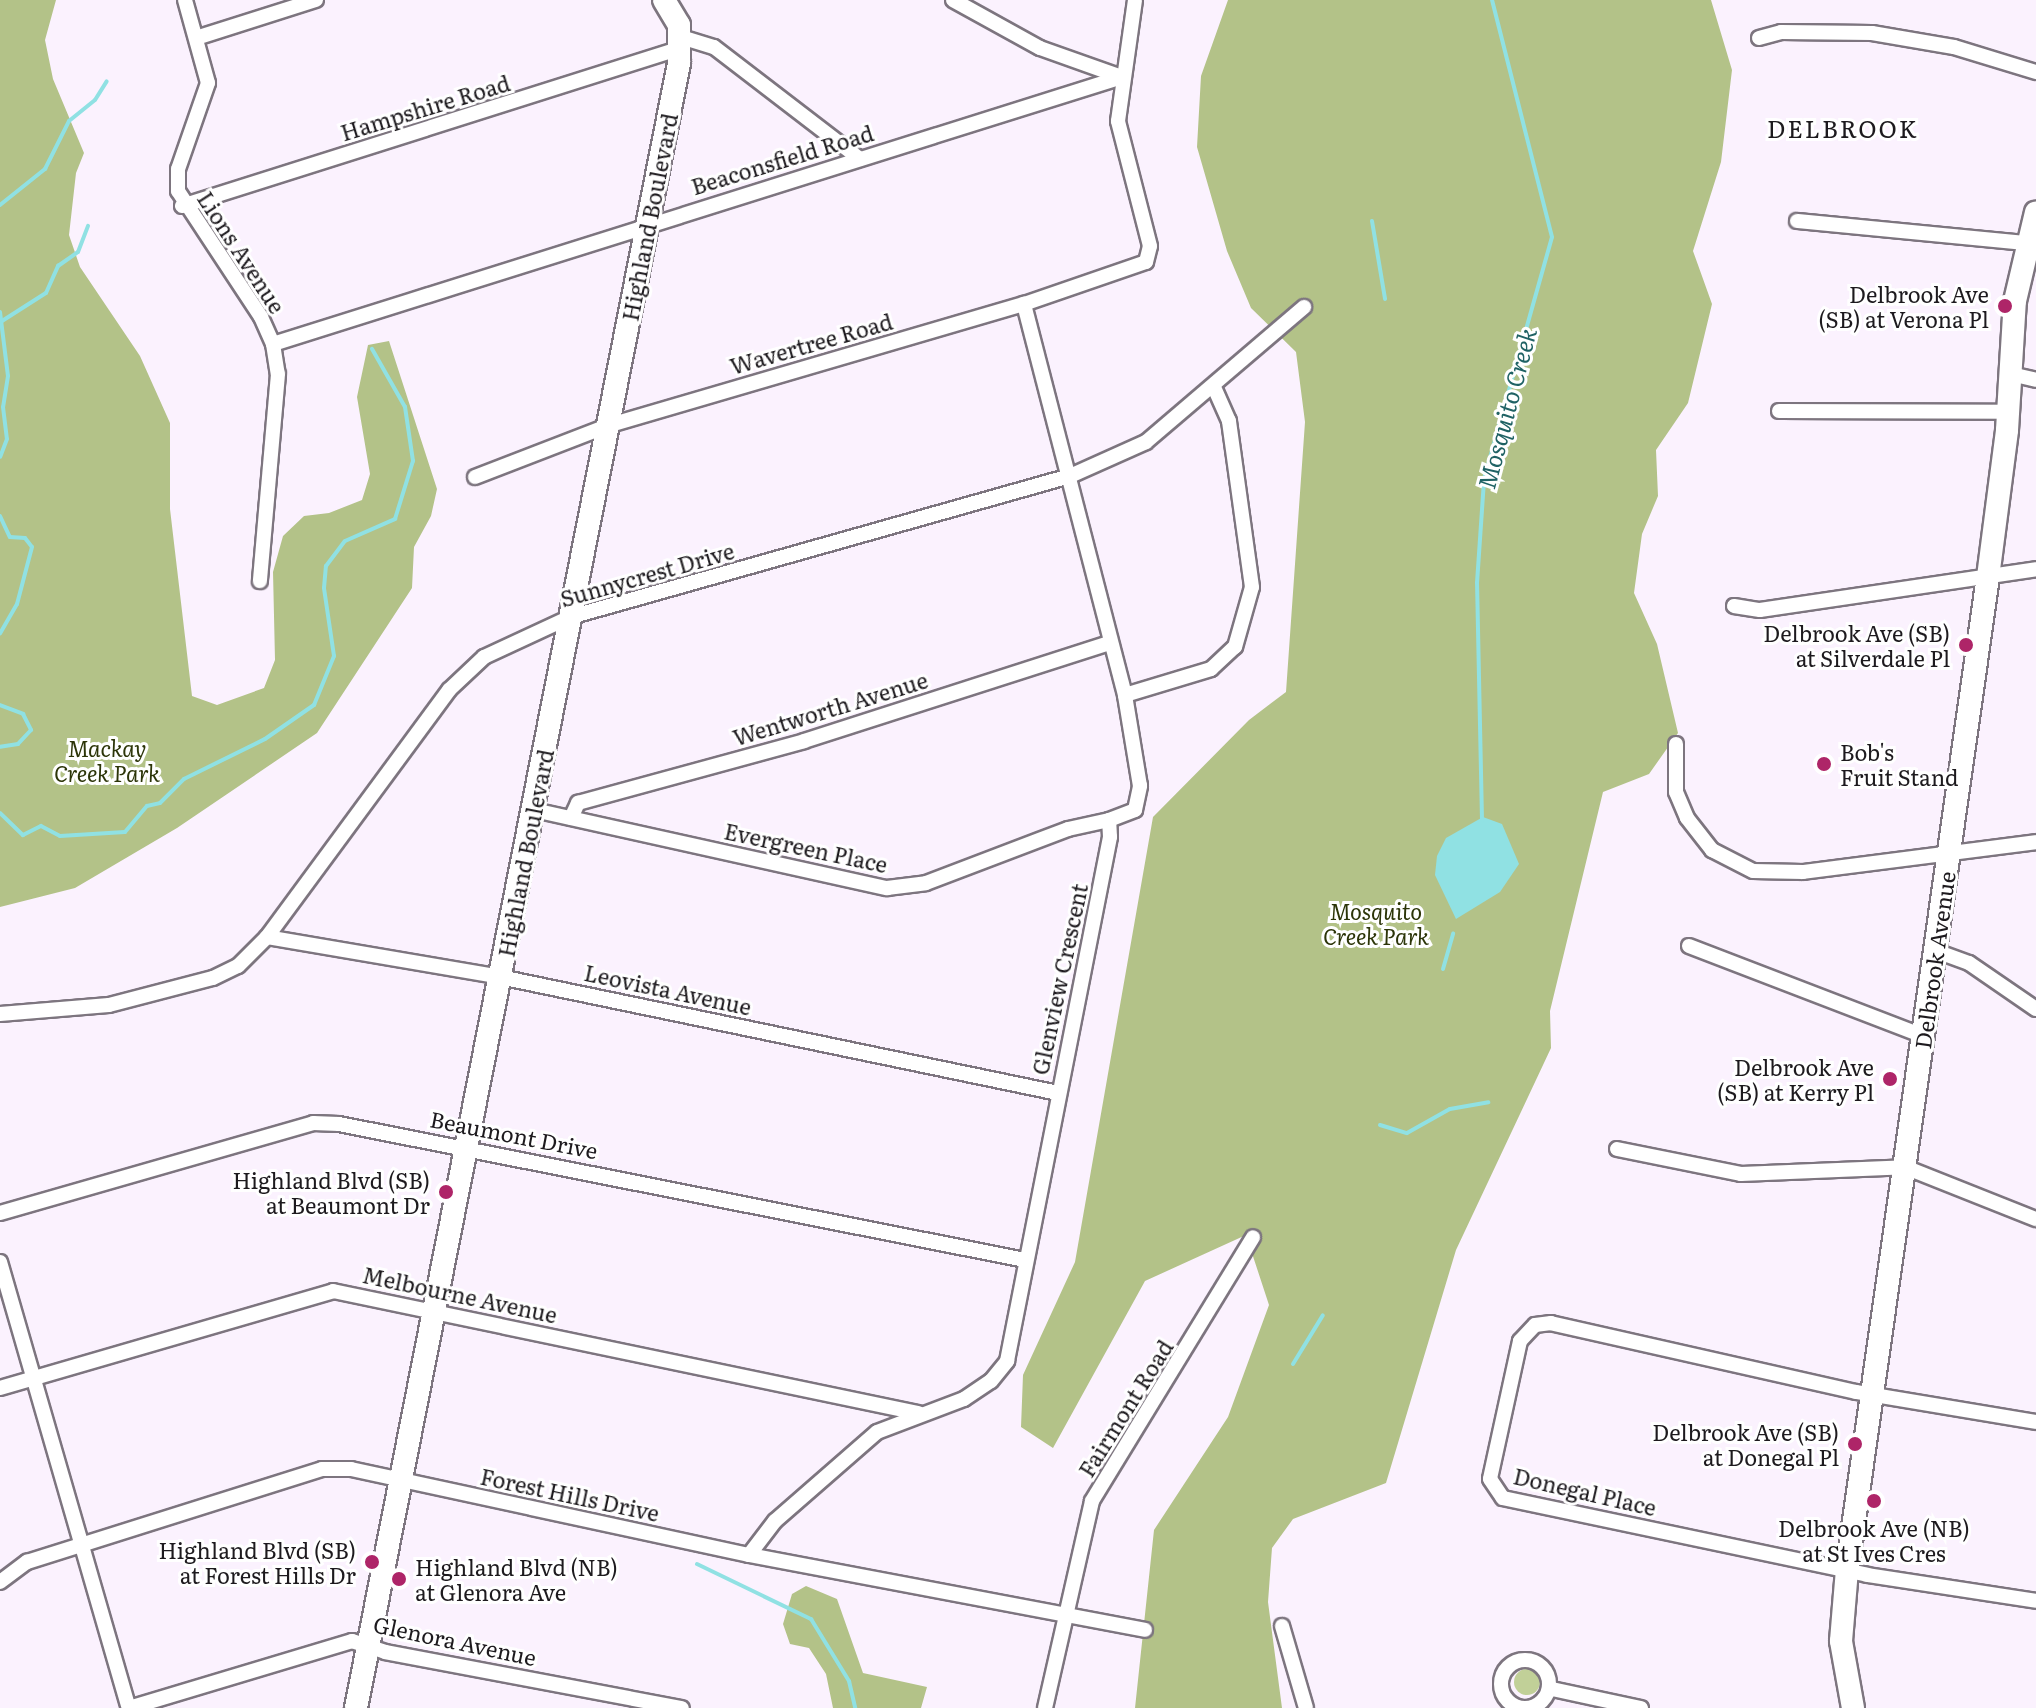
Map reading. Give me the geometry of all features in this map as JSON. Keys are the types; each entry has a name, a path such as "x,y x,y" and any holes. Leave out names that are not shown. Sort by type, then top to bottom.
{"street":[{"name":"Lions Avenue","path":"185,0 208,83 178,169 182,206 241,284 273,344 278,374 260,581"},
{"path":"196,38 316,0"},
{"path":"664,0 681,43 714,47 860,159"},
{"path":"953,0 1040,48 1122,77 1135,0"},
{"path":"1759,38 1781,32 1872,33 1954,47 2036,72"},
{"name":"Hampshire Road","path":"182,206 644,61 681,43"},
{"name":"Highland Boulevard","path":"356,1708 610,425 681,43"},
{"name":"Beaconsfield Road","path":"273,344 1122,77"},
{"name":"Wavertree Road","path":"475,477 610,425 1024,304 1146,262 1150,246 1118,121 1122,77"},
{"name":"Delbrook Avenue","path":"1853,1708 1841,1641 1847,1570 1988,577 2026,243 2036,212"},
{"path":"1797,221 2026,243"},
{"path":"1024,304 1125,695 1140,786 1135,810 1109,820"},
{"name":"Sunnycrest Drive","path":"0,1014 109,1005 213,978 238,966 267,937 449,690 484,657 570,617 1070,476 1146,442 1304,307"},
{"path":"2011,374 2036,380"},
{"path":"1125,695 1211,669 1235,647 1252,587 1229,421 1214,387"},
{"path":"1779,411 2009,412"},
{"path":"1734,606 1760,610 2036,569"},
{"name":"Wentworth Avenue","path":"571,818 578,803 804,741 1110,643"},
{"path":"1676,744 1676,792 1687,818 1712,850 1734,865 1753,871 1803,872 2036,842"},
{"name":"Evergreen Place","path":"534,810 887,888 926,883 1068,829 1109,820"},
{"name":"Glenview Crescent","path":"749,1555 775,1521 877,1432 918,1413 964,1399 991,1381 1007,1361 1110,837 1109,820"},
{"name":"Leovista Avenue","path":"267,937 500,977 1058,1093"},
{"path":"1689,946 1923,1036"},
{"path":"1936,951 1969,963 2036,1009"},
{"name":"Beaumont Drive","path":"0,1213 313,1123 466,1146 1025,1260"},
{"path":"1617,1149 1741,1174 1905,1167 2036,1219"},
{"name":"Fairmont Road","path":"1045,1708 1092,1501 1253,1237"},
{"path":"0,1262 129,1708"},
{"name":"Melbourne Avenue","path":"0,1388 315,1292 433,1311 918,1413"},
{"name":"Donegal Place","path":"1847,1570 1503,1498 1490,1479 1491,1464 1520,1341 1535,1325 1551,1323 1873,1395"},
{"path":"1873,1395 2036,1422"},
{"name":"Forest Hills Drive","path":"0,1582 27,1562 322,1469 401,1480 749,1555 1145,1630"},
{"path":"1847,1570 2036,1601"},
{"path":"1282,1626 1306,1708"},
{"name":"Glenora Avenue","path":"129,1708 336,1642 682,1708"},
{"path":"1552,1689 1641,1708"}],"green space":[{"name":"Mackay Creek Park","path":"0,0 56,0 45,40 53,79 84,153 76,173 69,235 80,267 140,356 170,423 170,509 192,696 217,705 264,688 275,660 273,572 283,536 304,516 329,513 362,500 370,474 357,397 368,345 389,341 437,489 431,516 414,547 412,588 317,733 177,828 75,888 0,907"},
{"name":"Mosquito Creek Park","path":"1228,0 1711,0 1732,70 1721,162 1693,251 1712,304 1688,403 1656,450 1658,496 1642,534 1634,593 1657,644 1678,733 1649,774 1603,792 1550,1011 1551,1048 1456,1250 1386,1483 1293,1519 1272,1548 1268,1602 1282,1708 1135,1708 1154,1530 1228,1417 1269,1305 1246,1235 1145,1281 1053,1448 1021,1427 1023,1375 1075,1262 1153,817 1249,720 1286,692 1305,422 1296,352 1251,308 1227,251 1197,147 1201,76"},
{"path":"806,1586 837,1599 863,1673 927,1687 921,1708 833,1708 826,1674 809,1648 790,1644 783,1624 792,1594"},
{"path":"1527,1669 1536,1673 1540,1682 1536,1691 1527,1695 1518,1691 1514,1682 1518,1673"}],"water":[{"path":"1483,817 1502,824 1519,864 1500,892 1456,919 1435,875 1437,856 1446,838"}],"waterway":[{"name":"Mosquito Creek","path":"1482,820 1477,583 1484,479 1552,237 1492,0"},
{"path":"0,205 45,169 69,121 95,100 107,81"},
{"path":"1372,221 1385,299"},
{"path":"2,321 46,293 58,266 78,252 88,226"},
{"path":"0,312 8,376 3,407 7,439 0,457"},
{"path":"0,813 23,835 41,826 60,836 125,832 147,806 160,803 184,779 265,739 314,705 334,656 324,588 326,566 345,541 395,519 413,461 405,407 372,349"},
{"path":"0,516 10,537 25,538 32,547 17,604 0,633"},
{"path":"0,705 23,714 31,730 18,744 0,747"},
{"name":"Mosquito Creek","path":"1443,969 1453,933"},
{"path":"1380,1125 1407,1133 1450,1109 1488,1102"},
{"path":"1293,1364 1323,1315"},
{"path":"697,1564 811,1619 849,1681 855,1708"}],"place":[{"name":"Delbrook Ave (SB) at Verona Pl","path":"2005,306"},
{"name":"Delbrook Ave (SB) at Silverdale Pl","path":"1966,645"},
{"name":"Bob's Fruit Stand","path":"1824,764"},
{"name":"Delbrook Ave (SB) at Kerry Pl","path":"1890,1079"},
{"name":"Highland Blvd (SB) at Beaumont Dr","path":"446,1192"},
{"name":"Delbrook Ave (SB) at Donegal Pl","path":"1855,1444"},
{"name":"Delbrook Ave (NB) at St Ives Cres","path":"1874,1501"},
{"name":"Highland Blvd (SB) at Forest Hills Dr","path":"372,1562"},
{"name":"Highland Blvd (NB) at Glenora Ave","path":"399,1579"}],"district":[{"name":"DELBROOK","path":"1843,128"}]}
